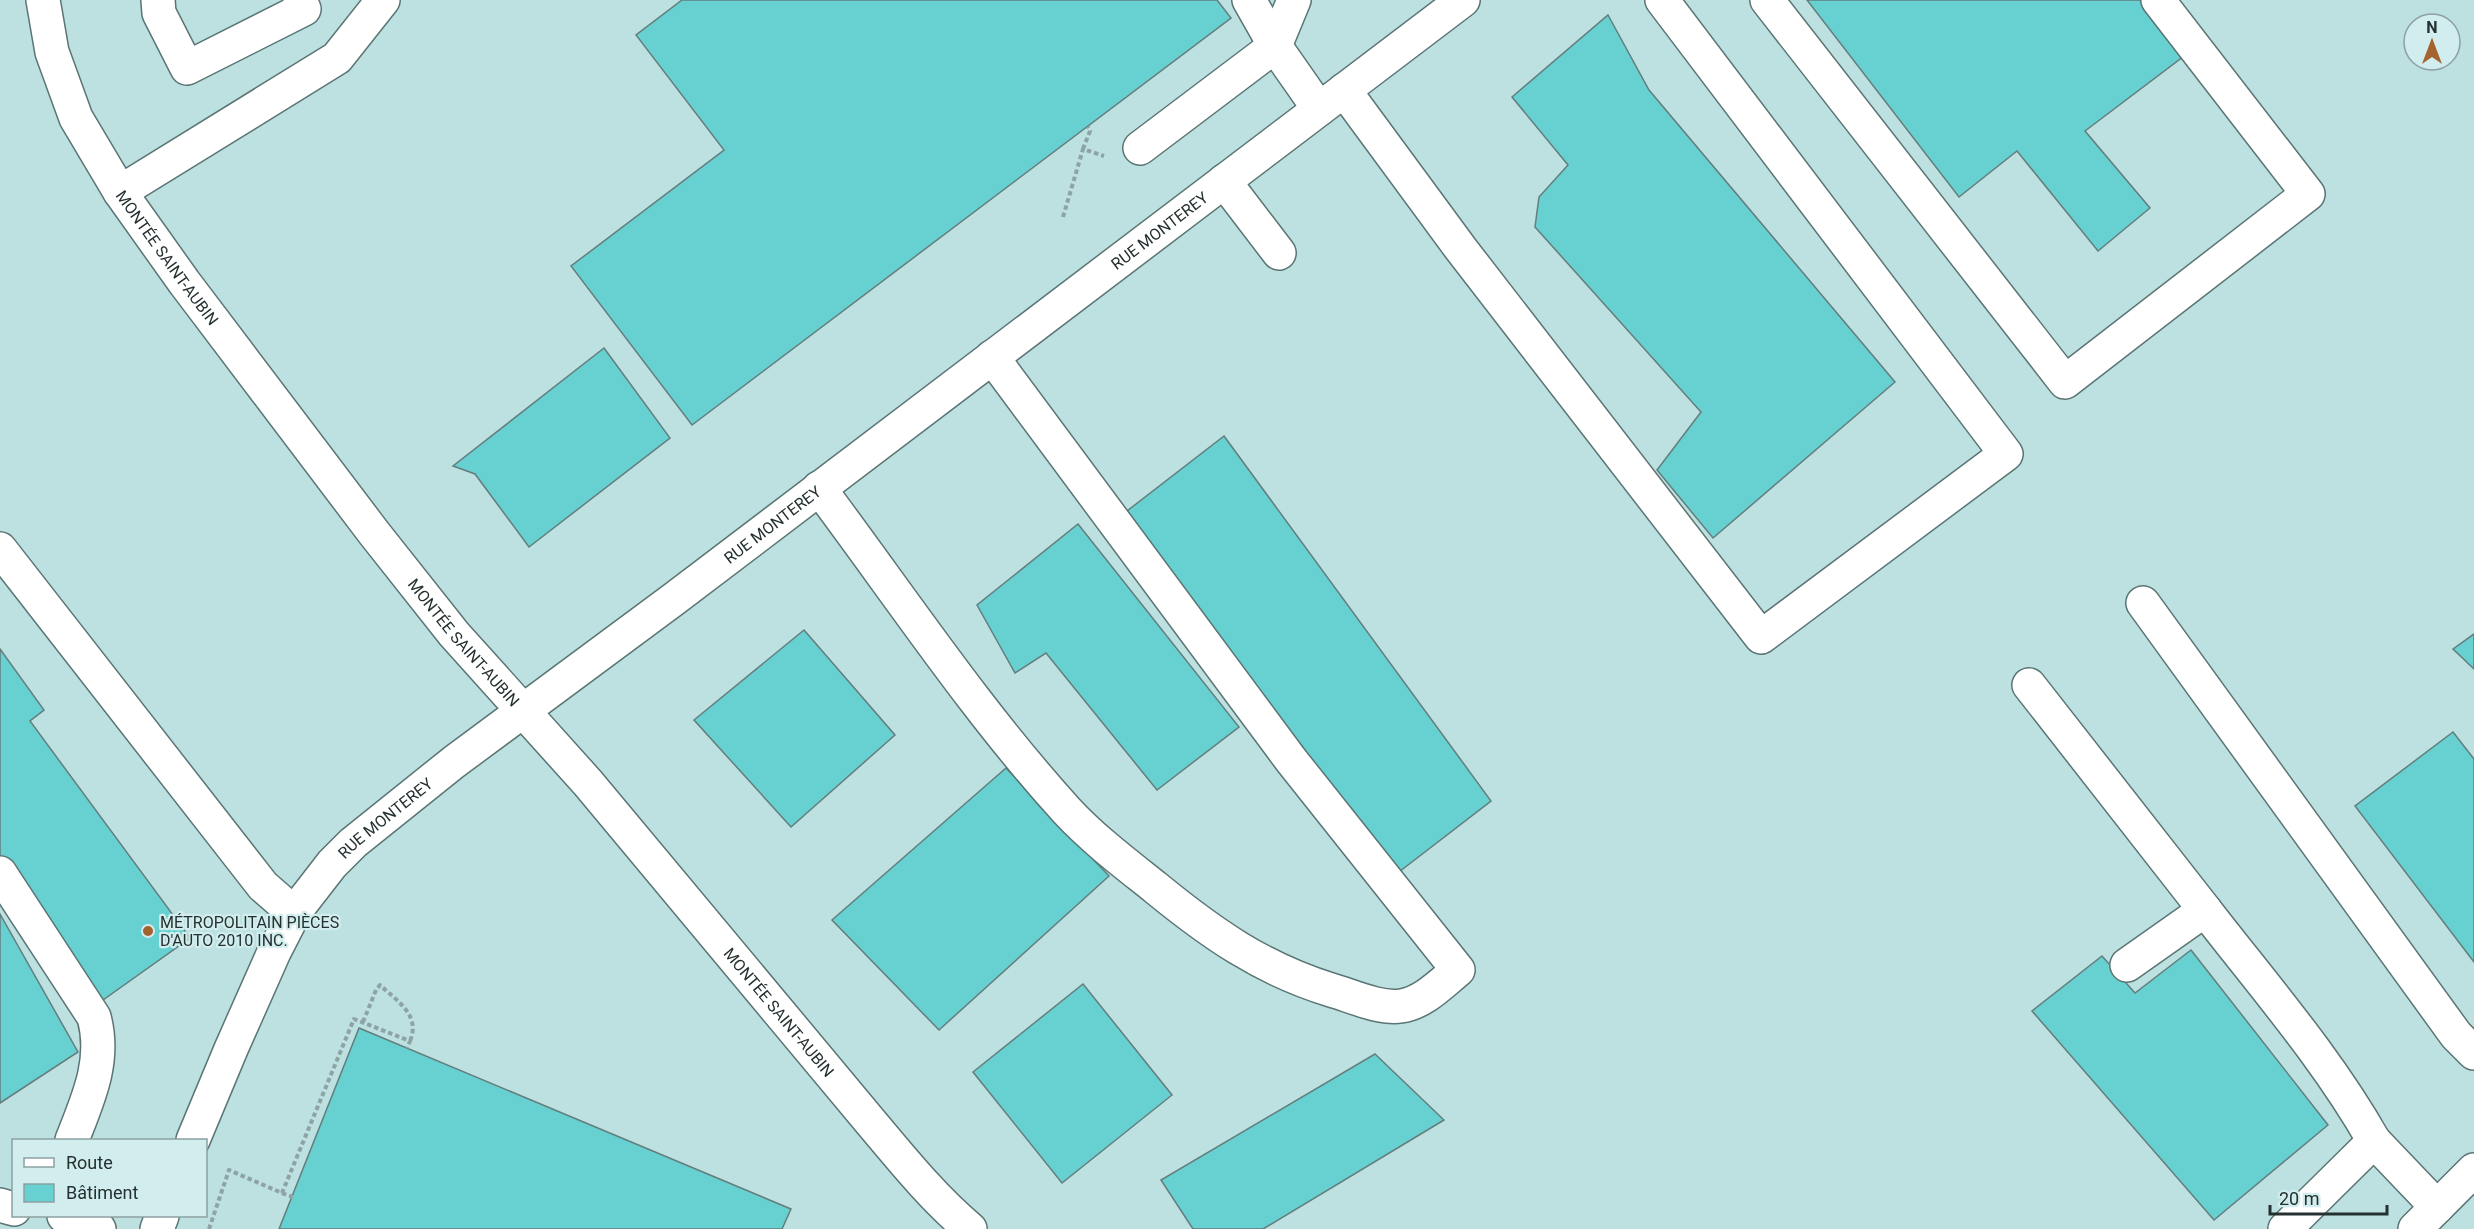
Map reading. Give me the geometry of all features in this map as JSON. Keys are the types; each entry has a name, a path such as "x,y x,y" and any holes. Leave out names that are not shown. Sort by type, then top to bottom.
{"street":[{"name":"MONTÉE SAINT-AUBIN","path":"43,0 52,52 66,96 88,142 120,192 229,343 454,634 588,783 875,1128 954,1215 970,1229"},
{"path":"158,0 159,13 187,68 304,9 300,0"},
{"path":"120,192 337,58 383,0"},
{"path":"1250,0 1275,46 1332,99 1461,249 1761,636 2006,454 1662,0"},
{"path":"1127,153 1275,46 1294,0"},
{"name":"RUE MONTEREY","path":"193,1139 274,952 294,914 332,864 354,843 454,762 1463,0"},
{"path":"1767,0 2065,382 2308,194 2158,0"},
{"path":"1224,181 1279,253"},
{"path":"819,488 1001,735 1061,804 1108,849 1203,926 1262,962 1309,983 1376,1004 1401,1006 1417,1001 1440,985 1458,970 1291,760 992,357"},
{"path":"0,549 263,886 294,914"},
{"path":"2143,603 2456,1035 2474,1053"},
{"path":"2029,684 2321,1059 2350,1099 2374,1141 2426,1218 2474,1170"},
{"path":"0,873 94,1017 98,1031 97,1070 72,1139"},
{"path":"2127,965 2205,910"},
{"path":"2285,1229 2374,1141"},
{"path":"69,1217 99,1229"}],"path":[{"path":"1063,217 1090,131 1088,127"},
{"path":"1083,149 1127,153"},
{"path":"363,1022 380,985 410,1012 413,1034 407,1048"},
{"path":"282,1193 354,1019 410,1041"},
{"path":"208,1229 229,1170 293,1197"}],"shaded area":[{"path":"0,0 2474,0 2474,1229 0,1229"}],"building":[{"path":"682,0 1217,0 1231,18 692,425 571,266 724,150 636,35"},
{"path":"1807,0 2140,0 2184,56 2085,131 2150,208 2098,251 2017,151 1959,197"},
{"path":"1608,15 1649,90 1895,382 1713,538 1657,470 1701,412 1535,227 1539,197 1568,165 1512,97"},
{"path":"604,348 670,438 529,547 475,474 453,466"},
{"path":"1224,436 1491,801 1395,875 1127,511"},
{"path":"1078,524 1239,727 1157,790 1046,653 1015,673 977,605"},
{"path":"804,630 895,735 791,827 694,720"},
{"path":"2474,634 2474,669 2453,649"},
{"path":"0,649 44,710 30,721 190,938 103,1000 0,859"},
{"path":"2453,732 2474,759 2474,962 2355,806"},
{"path":"1006,768 1109,876 939,1030 832,920"},
{"path":"0,914 78,1052 0,1103"},
{"path":"2191,950 2328,1125 2214,1220 2032,1011 2102,956 2135,993"},
{"path":"1083,984 1172,1095 1062,1183 973,1072"},
{"path":"359,1028 791,1209 782,1229 279,1229"},
{"path":"1375,1054 1444,1120 1263,1229 1193,1229 1161,1180"}],"place":[{"name":"MÉTROPOLITAIN PIÈCES D'AUTO 2010 INC.","path":"148,931"}]}
